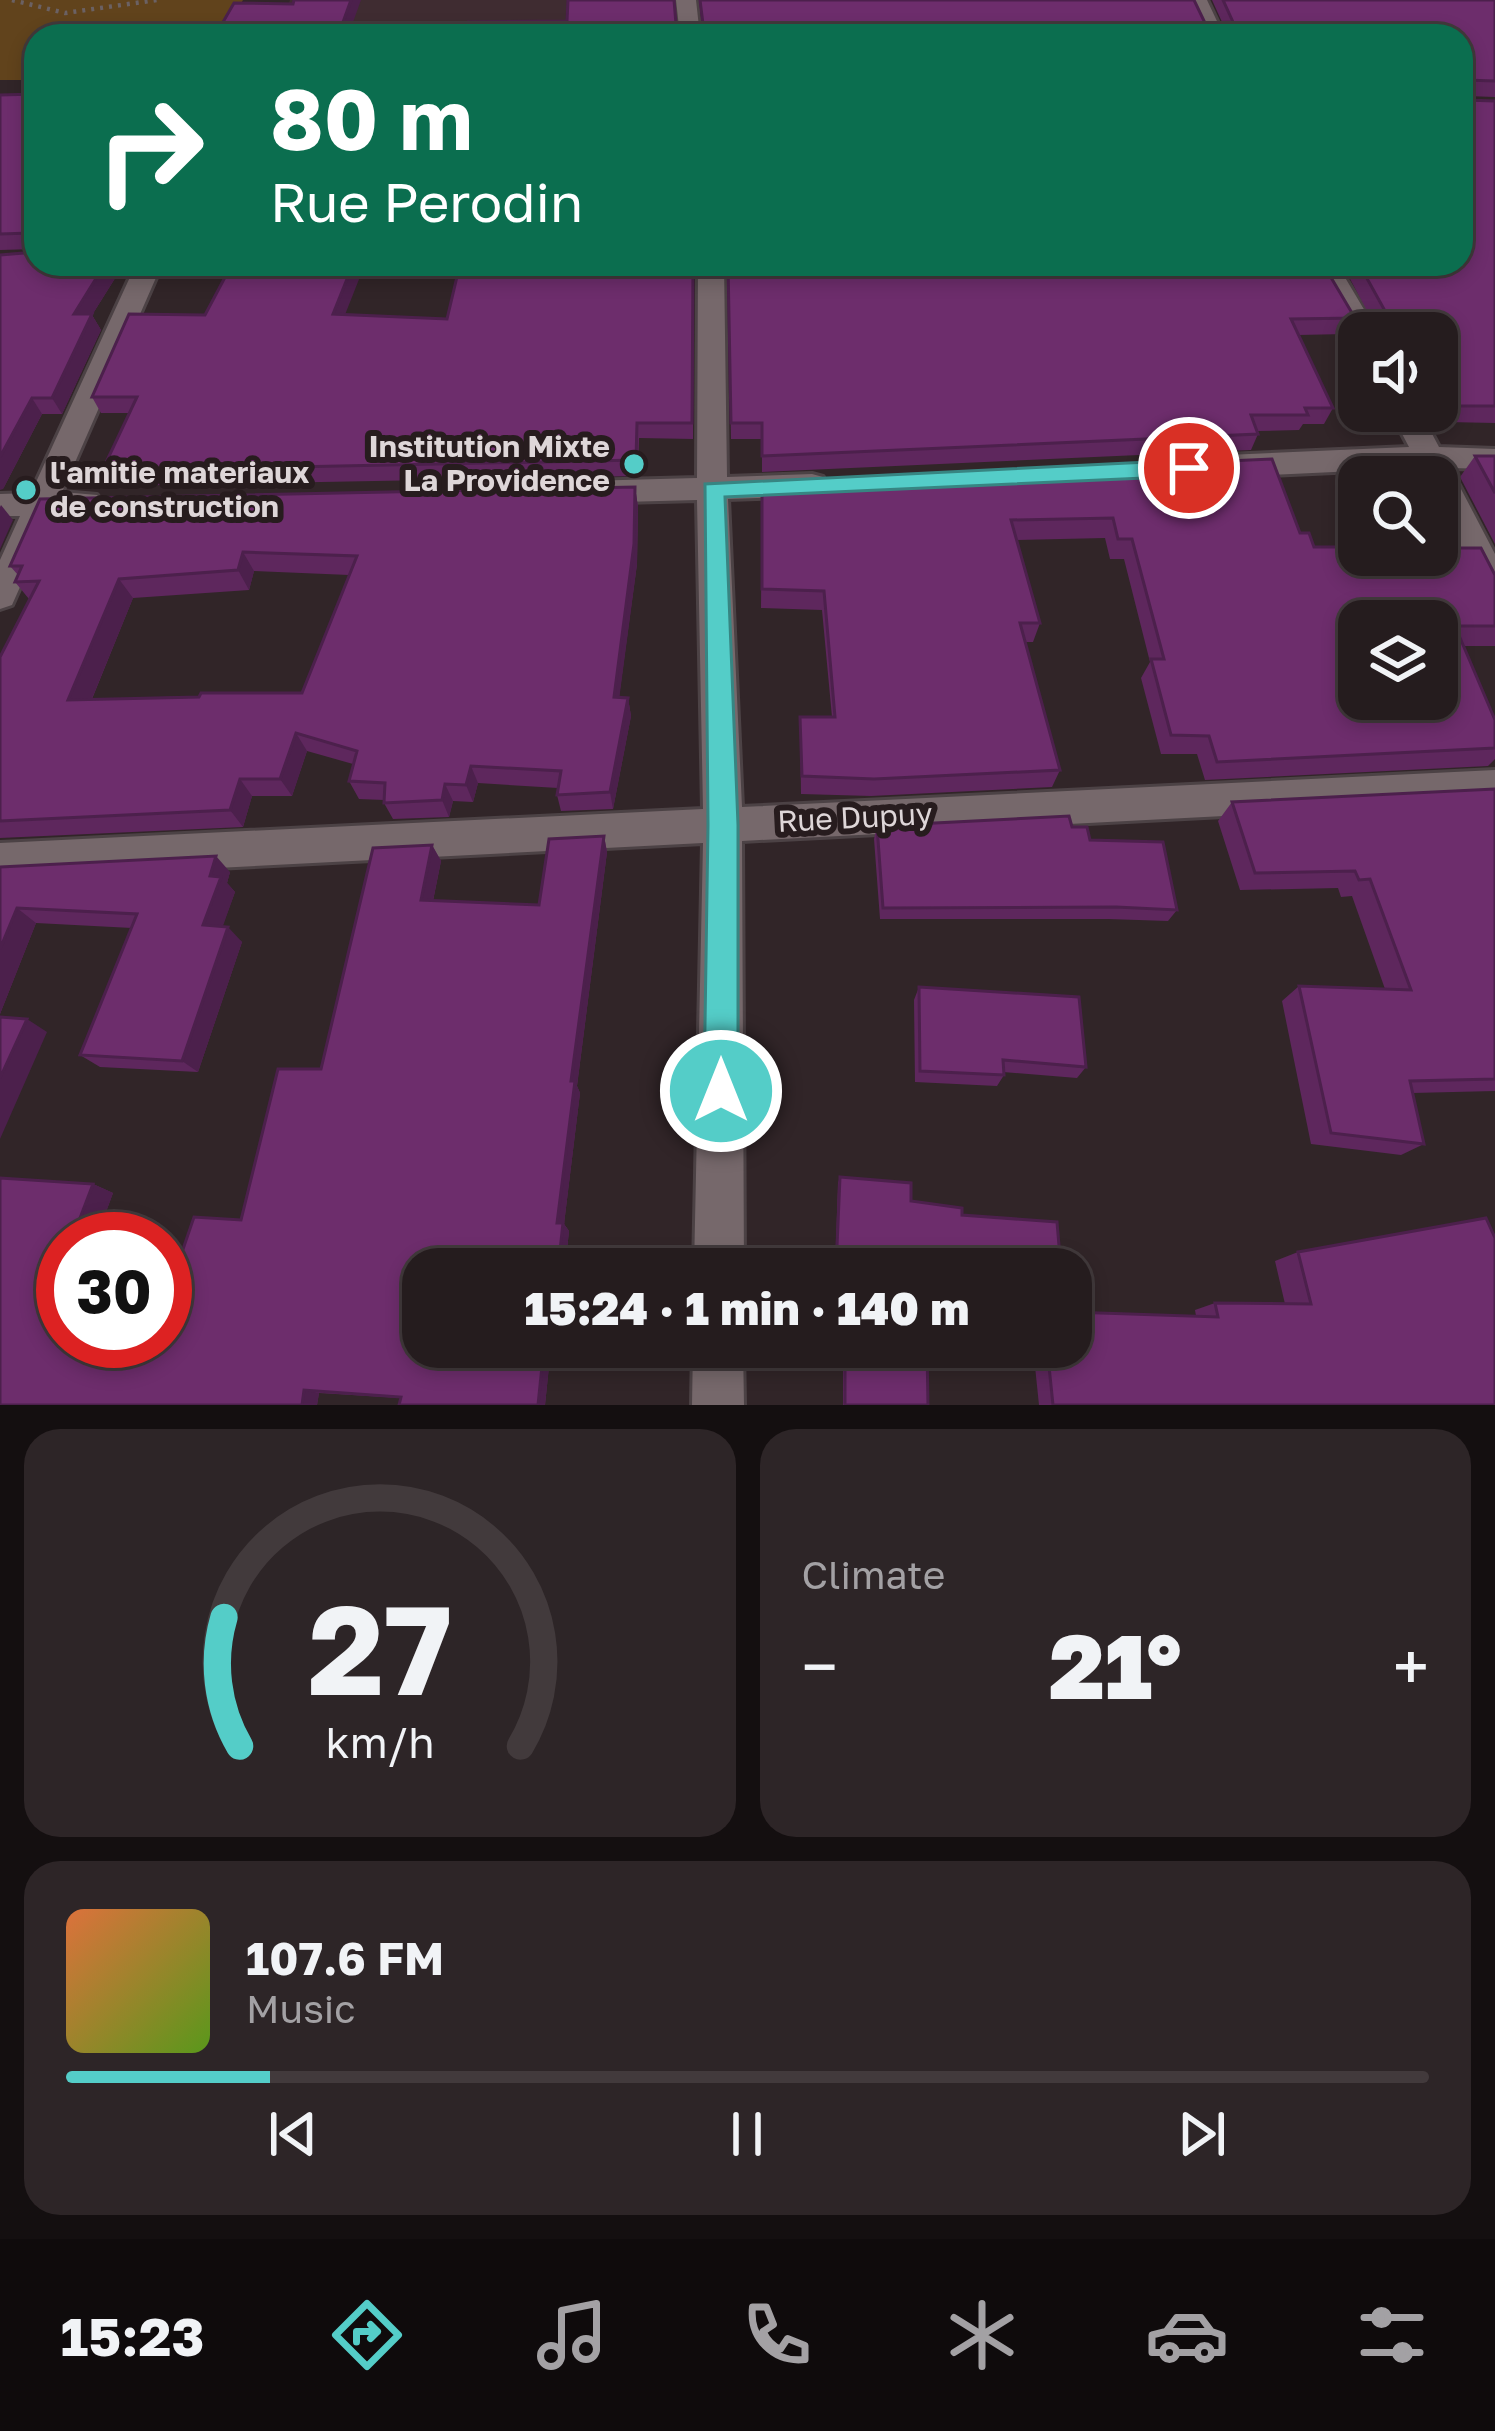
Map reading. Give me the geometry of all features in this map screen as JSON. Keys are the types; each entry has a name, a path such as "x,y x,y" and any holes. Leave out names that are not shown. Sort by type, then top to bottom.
{"street":[{"path":"0,596 144,276"},
{"path":"711,276 708,350 723,825 719,1248"},
{"path":"1331,276 1352,312"},
{"path":"1458,458 1495,459"},
{"path":"1189,468 1338,461"},
{"path":"551,493 832,484"},
{"path":"0,505 111,503"},
{"path":"1458,515 1495,585"},
{"name":"Rue Dupuy","path":"0,861 1495,786"},
{"path":"718,1368 718,1405"}],"path":[{"path":"12,0 30,9 75,14 158,0"}],"shaded area":[{"path":"0,0 243,0 229,24 24,24 24,80 0,80"},
{"path":"290,0 653,0 654,24 281,24"}],"building":[{"path":"294,0 351,0 342,24 222,24 234,3 293,4"},
{"path":"568,0 674,0 676,24 468,24 567,21"},
{"path":"700,0 1194,0 1205,23 1233,22 1223,0 1495,0 1495,81 1473,80 1473,24 703,24"},
{"path":"24,94 24,233 0,234 0,95"},
{"path":"1473,100 1495,101 1495,406 1458,406 1458,312 1386,312 1366,276 1473,276"},
{"path":"24,253 24,276 98,276 74,314 92,314 52,398 32,398 0,457 0,255"},
{"path":"226,276 348,276 333,314 447,319 457,276 693,276 692,423 637,423 636,460 102,471 137,397 92,397 129,314 205,315"},
{"path":"728,276 1330,276 1351,312 1338,312 1338,318 1291,319 1333,408 1305,408 1308,415 1251,415 1258,434 762,456 762,423 731,423"},
{"path":"1475,456 1495,456 1495,493"},
{"path":"1272,459 1300,533 1309,533 1314,547 1338,547 1338,576 1458,576 1458,548 1481,548 1495,575 1495,626 1458,626 1458,600 1338,600 1338,720 1458,720 1458,633 1495,720 1495,748 1217,762 1209,736 1171,735 1151,659 1164,659 1132,539 1118,539 1113,518 1011,520 1040,623 1020,623 1060,770 874,779 802,776 800,717 835,717 824,591 762,589 762,482"},
{"path":"635,487 634,544 614,697 628,698 610,792 557,795 561,771 471,766 466,785 445,784 442,800 384,803 385,783 349,781 357,751 296,733 280,779 240,779 230,810 0,821 0,657 39,581 15,582 22,566 10,566 40,499","holes":["243,552 357,556 302,693 68,700 119,579 238,570"]},
{"path":"1495,789 1495,1079 1410,1081 1424,1144 1331,1133 1299,986 1411,990 1370,879 1359,880 1355,871 1255,873 1232,802"},
{"path":"1069,816 1072,827 1087,827 1090,840 1163,842 1177,910 883,908 877,826"},
{"path":"604,836 571,1081 575,1081 557,1223 563,1223 560,1248 402,1248 402,1368 542,1368 538,1405 399,1405 401,1397 304,1390 302,1405 0,1405 0,1178 93,1184 82,1212 36,1212 36,1368 192,1368 194,1217 241,1220 278,1069 321,1069 373,848 432,845 421,900 539,905 549,839"},
{"path":"216,856 210,876 221,877 203,925 228,927 182,1061 80,1055 137,914 17,908 0,949 0,867"},
{"path":"919,987 1079,997 1086,1067 1003,1060 1004,1075 920,1071"},
{"path":"0,1017 27,1019 0,1078"},
{"path":"840,1177 911,1183 911,1201 962,1208 962,1215 1057,1222 1059,1248 837,1248"},
{"path":"1486,1218 1495,1238 1495,1405 1053,1405 1049,1368 1092,1368 1092,1313 1218,1317 1215,1303 1311,1304 1298,1252"},
{"path":"845,1368 927,1368 928,1405 845,1405"}],"place":[{"name":"Institution Mixte La Providence","path":"634,464"},
{"name":"l'amitie materiaux de construction","path":"26,490"}],"route":[{"path":"721,1091 723,825 713,490 1189,468"}]}
